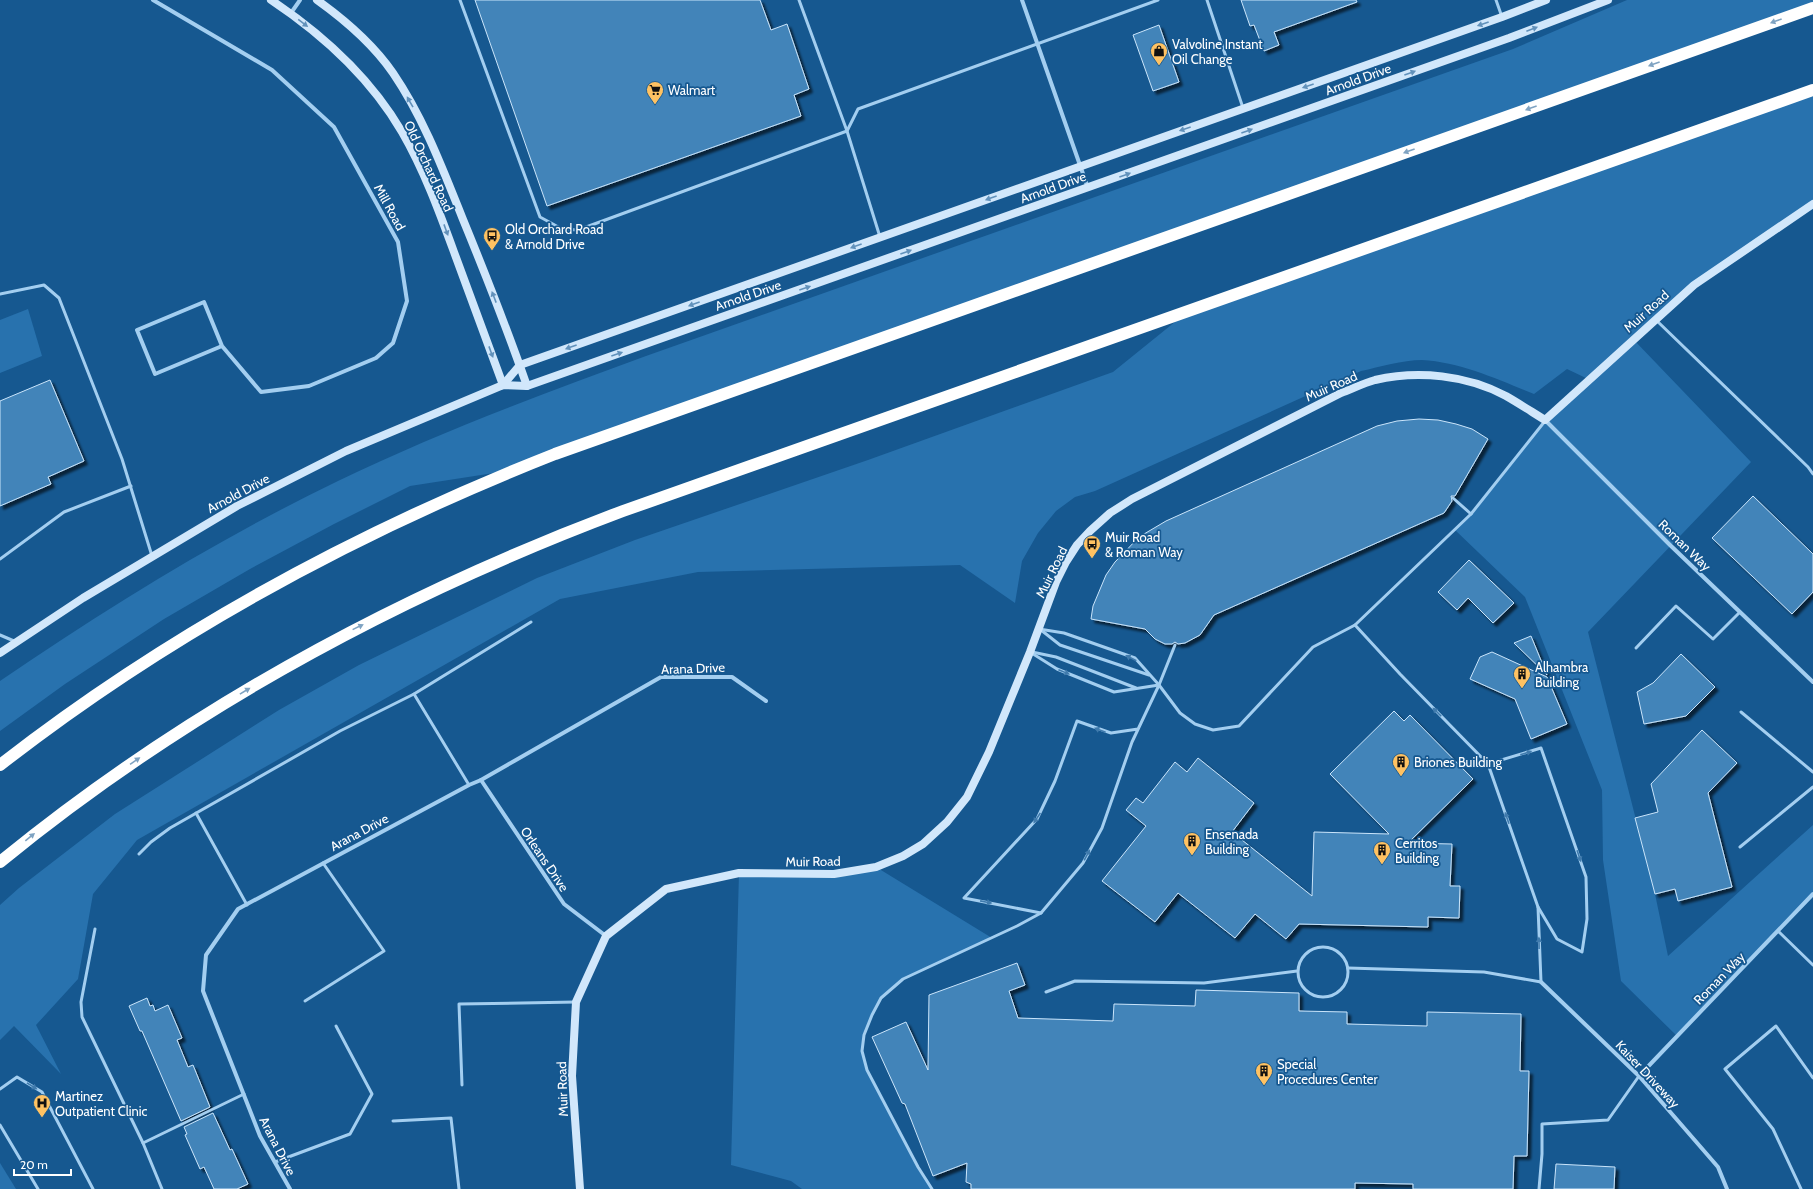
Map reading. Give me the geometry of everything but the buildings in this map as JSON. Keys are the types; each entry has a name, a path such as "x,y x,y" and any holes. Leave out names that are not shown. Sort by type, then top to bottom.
{"highway":[{"path":"0,765 125,676 237,606 351,545 431,506 507,473 576,446 1813,8"},
{"path":"0,862 44,826 115,774 187,726 263,680 340,636 418,598 504,559 623,511 1813,90"}],"street":[{"name":"Mill Road","path":"154,0 272,70 334,127 398,242 407,301 393,343 376,358 309,386 261,392 222,346 204,302 137,330 155,374 222,346"},
{"name":"Old Orchard Road","path":"271,0 313,30 349,63 381,102 402,132 431,192 503,385"},
{"path":"291,13 300,0"},
{"name":"Old Orchard Road","path":"317,0 364,39 392,72 411,103 432,143 527,386"},
{"path":"1022,0 1088,188"},
{"name":"Arnold Drive","path":"503,385 520,365 1502,17 1546,0"},
{"name":"Arnold Drive","path":"0,653 83,598 237,506 346,451 503,385 527,386 1509,38 1608,0"},
{"name":"Muir Road","path":"580,1189 572,1076 576,1002 606,936 666,889 739,873 834,874 876,867 903,856 924,844 947,822 967,797 989,752 1030,652 1056,582 1066,562 1082,538 1110,513 1132,499 1341,393 1374,380 1398,376 1434,375 1471,383 1505,396 1545,420 1694,285 1813,204"},
{"name":"Roman Way","path":"1545,420 1670,545 1813,682"},
{"name":"Arana Drive","path":"290,1189 260,1136 203,991 206,955 238,909 469,785 481,780 661,677 732,677 766,700"},
{"name":"Orleans Drive","path":"481,780 564,904 606,936"},
{"name":"Roman Way","path":"1640,1076 1813,894"},
{"name":"Kaiser Driveway","path":"1541,982 1640,1076 1718,1167 1727,1189"}],"lane":[{"path":"460,0 540,217 562,229 578,230 846,132 858,109 1158,0"},
{"path":"799,0 846,132 880,237"},
{"path":"1207,0 1243,108"},
{"path":"1496,0 1502,17"},
{"path":"0,294 44,285 59,298 122,459 152,556"},
{"path":"1655,319 1808,467 1813,474"},
{"path":"1039,629 1064,633 1135,658 1159,685 1180,713 1195,724 1213,730 1239,726 1313,647 1355,625 1471,514 1545,420"},
{"path":"0,559 64,512 131,486"},
{"path":"1453,498 1471,514"},
{"path":"1636,648 1676,606 1713,639 1740,612"},
{"path":"139,854 151,842 196,813 340,731 414,694 531,622"},
{"path":"1355,625 1400,674 1488,764 1538,907 1557,939 1582,952 1587,918 1586,877 1541,748 1488,764"},
{"path":"1039,629 1060,645 1150,675"},
{"path":"0,635 16,642"},
{"path":"932,1189 918,1167 867,1070 862,1051 864,1034 872,1015 882,998 903,979 1017,926 1041,913 1083,863 1102,828 1138,729 1159,685 1175,645"},
{"path":"1030,652 1057,669 1114,692 1159,685"},
{"path":"1030,652 1056,657 1136,688"},
{"path":"414,694 469,785"},
{"path":"1741,712 1813,772"},
{"path":"1041,913 964,898 1037,819 1055,782 1077,721 1110,733 1138,729"},
{"path":"1740,847 1813,787"},
{"path":"196,813 247,905"},
{"path":"305,1001 384,951 323,863"},
{"path":"1348,968 1484,972 1541,982 1538,907"},
{"path":"95,929 81,1002 82,1018 143,1143 162,1189"},
{"path":"1778,930 1813,966"},
{"path":"1325,946 1333,948 1346,960 1348,976 1345,984 1339,991 1324,997 1316,996 1302,987 1298,971 1299,963 1309,950 1325,946"},
{"path":"1046,992 1075,981 1204,983 1298,971"},
{"path":"462,1085 459,1004 576,1002"},
{"path":"275,1162 350,1134 372,1094 336,1026"},
{"path":"1801,1189 1773,1129 1725,1069 1776,1026 1813,1078"},
{"path":"1539,1189 1542,1124 1608,1120 1640,1076"},
{"path":"0,1089 18,1077 42,1092 93,1189"},
{"path":"143,1143 244,1094"},
{"path":"393,1121 451,1118 459,1189"},
{"path":"0,1125 38,1189"}],"shaded area":[{"path":"1627,0 1813,0 1813,8 514,470 410,486 334,524 250,569 164,619 65,684 0,731 0,681 123,600 208,550 294,503 376,463 452,430 607,370 1513,49"},
{"path":"1813,90 1813,204 1694,285 1633,339 1751,462 1588,632 1655,894 1668,956 1813,825 1813,894 1677,1036 1621,981 1603,860 1602,790 1525,597 1455,530 1471,514 1545,420 1588,379 1567,369 1534,394 1451,364 1437,361 1414,360 1361,371 1095,491 1075,497 1056,511 1038,533 1022,561 1015,603 960,565 698,572 560,599 137,840 93,894 78,979 36,1025 61,1074 14,1026 0,1040 0,905 19,888 115,814 279,710 359,665 537,578 635,540 868,460 1113,372 1186,313"},
{"path":"28,309 42,356 0,373 0,320"},
{"path":"876,867 992,938 903,979 881,998 864,1035 862,1051 867,1070 901,1135 932,1189 802,1189 791,1181 731,1165 739,873 834,874"},
{"path":"0,1163 16,1189 0,1189"}],"place":[{"name":"Valvoline Instant Oil Change","path":"1159,66"},
{"name":"Walmart","path":"655,105"},
{"name":"Old Orchard Road & Arnold Drive","path":"492,251"},
{"name":"Muir Road & Roman Way","path":"1092,559"},
{"name":"Alhambra Building","path":"1522,689"},
{"name":"Briones Building","path":"1401,777"},
{"name":"Ensenada Building","path":"1192,856"},
{"name":"Cerritos Building","path":"1382,865"},
{"name":"Special Procedures Center","path":"1264,1086"},
{"name":"Martinez Outpatient Clinic","path":"42,1118"}]}
